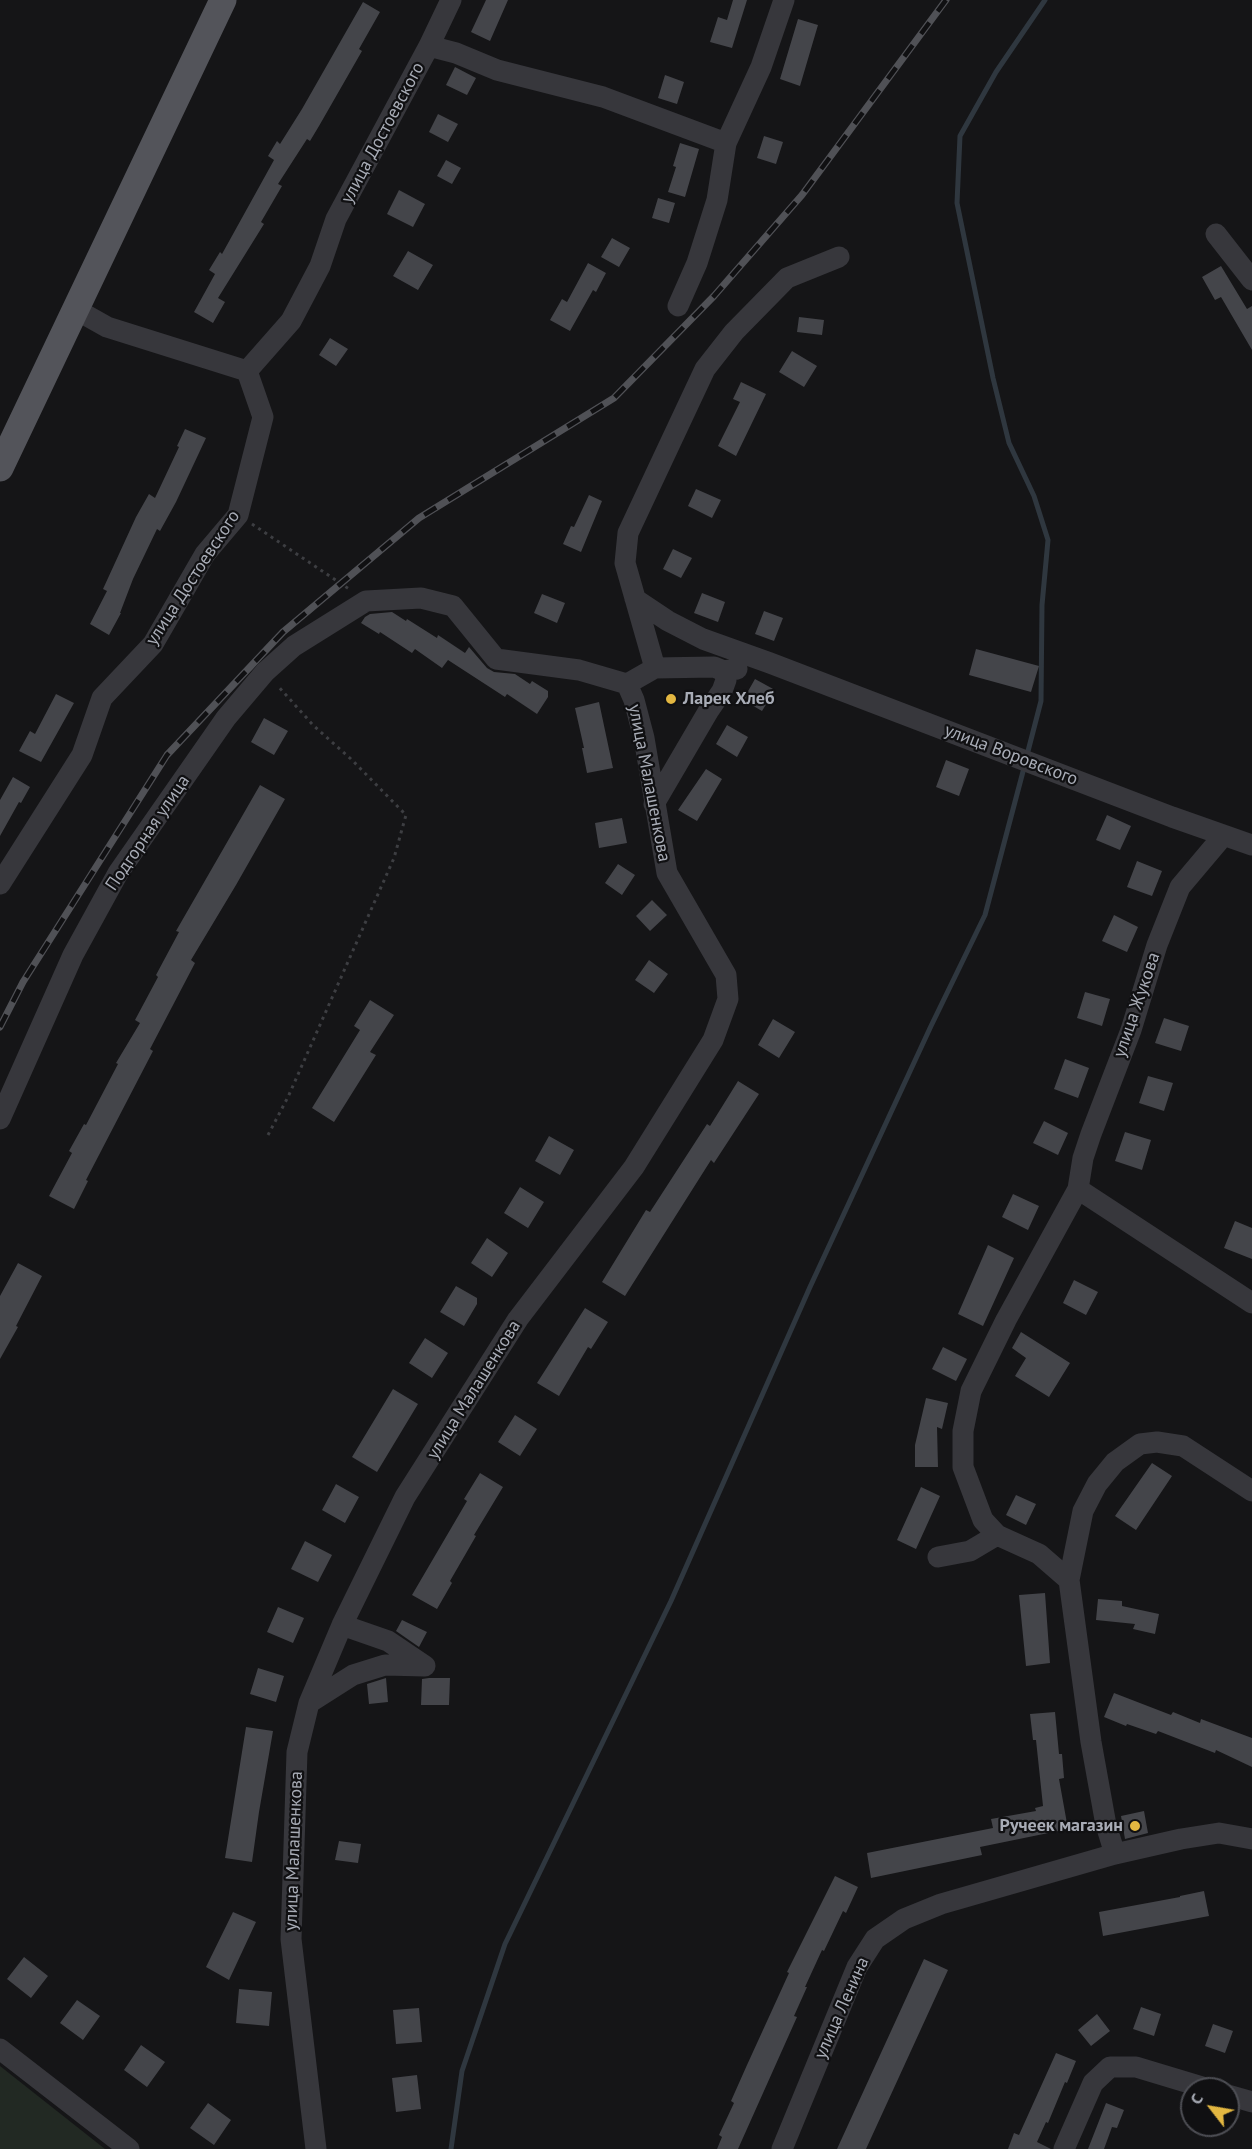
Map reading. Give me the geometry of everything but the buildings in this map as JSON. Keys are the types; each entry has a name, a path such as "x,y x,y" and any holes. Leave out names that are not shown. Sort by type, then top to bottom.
{"main road":[{"path":"0,468 223,0"}],"street":[{"name":"улица Достоевского","path":"0,884 81,755 102,698 153,644 205,554 238,515 263,417 247,371 291,321 320,266 336,219 429,46 451,0"},
{"path":"678,306 697,264 717,200 726,143 761,67 784,0"},
{"path":"429,46 456,53 497,70 603,97 726,143"},
{"path":"1216,234 1252,279"},
{"path":"655,668 625,563 628,533 705,369 741,324 787,278 839,257"},
{"path":"75,309 107,327 247,371"},
{"path":"366,601 421,598 453,606 496,659 579,670 627,684 655,668 714,667 724,671 770,663"},
{"name":"улица Воровского","path":"635,599 668,621 703,639 1252,845"},
{"name":"Подгорная улица","path":"0,1119 73,955 118,873 226,718 265,672 294,646 366,601"},
{"path":"654,804 722,691 726,680 724,671"},
{"name":"улица Малашенкова","path":"316,2149 291,1939 297,1752 309,1703 342,1625 405,1497 518,1318 634,1167 713,1040 728,999 726,975 667,873 644,738 634,700 627,684"},
{"name":"улица Жукова","path":"997,1535 983,1520 963,1467 963,1431 971,1391 1006,1320 1078,1189 1083,1158 1091,1134 1131,1030 1157,945 1180,887 1223,836"},
{"path":"1078,1189 1252,1303"},
{"path":"1115,1854 1106,1825 1091,1742 1069,1580 1083,1511 1097,1484 1115,1462 1140,1444 1157,1442 1184,1446 1252,1491"},
{"path":"938,1557 970,1551 997,1535 1040,1554 1069,1580"},
{"path":"309,1703 353,1675 385,1665 425,1666 388,1641 342,1625"},
{"name":"улица Ленина","path":"782,2149 857,1967 875,1939 904,1919 941,1904 1115,1854 1219,1833 1252,1839"},
{"path":"0,2049 129,2149"},
{"path":"1064,2149 1093,2083 1110,2067 1136,2067 1180,2080"}],"path":[{"path":"238,515 366,601"},
{"path":"265,672 313,725 351,759 406,815 394,858 288,1097 268,1135"}],"shaded area":[{"path":"0,2066 105,2149 0,2149"}],"waterway":[{"path":"1027,755 1041,701 1042,605 1048,540 1034,496 1009,443 993,378 957,203 960,136 996,72 1045,0"},
{"path":"451,2149 462,2071 505,1944 671,1601 810,1287 985,915 1025,764"}],"railway":[{"path":"0,1027 23,982 167,755 283,632 419,518 614,398 714,296 802,195 946,0"}],"place":[{"name":"Ларек Хлеб","path":"671,699"},
{"name":"Ручеек магазин","path":"1135,1826"}]}
